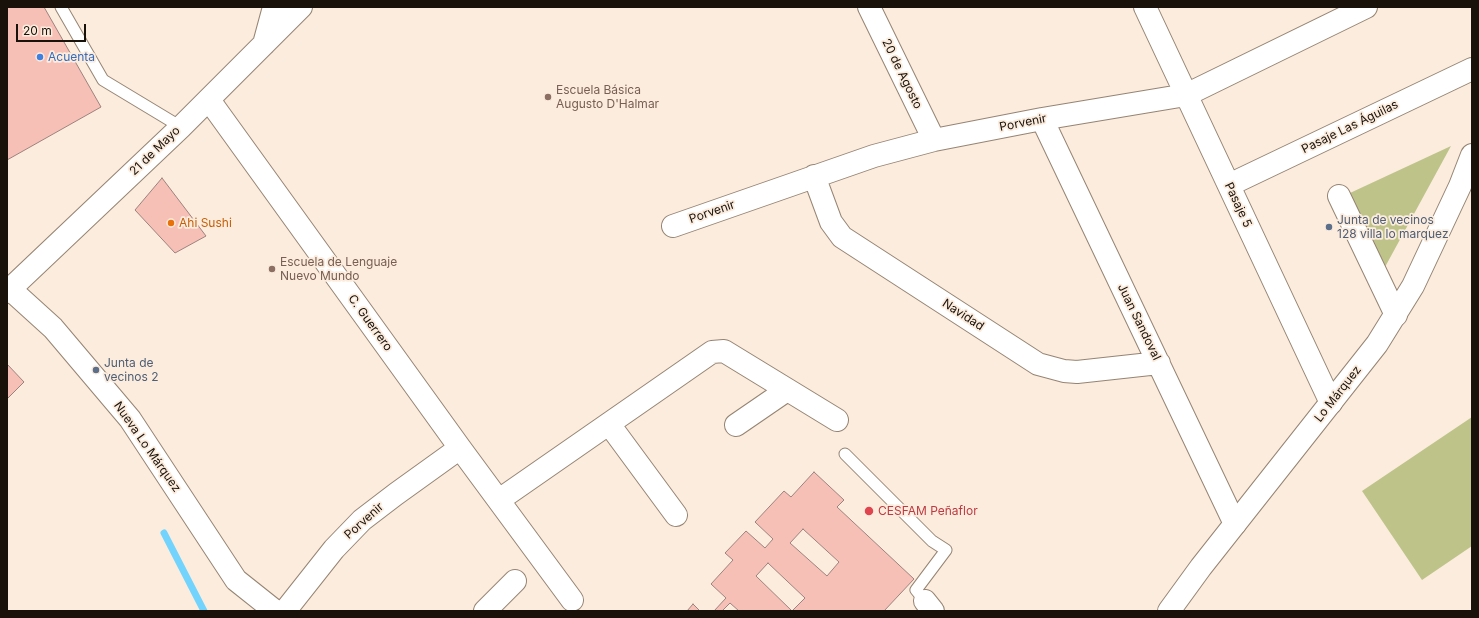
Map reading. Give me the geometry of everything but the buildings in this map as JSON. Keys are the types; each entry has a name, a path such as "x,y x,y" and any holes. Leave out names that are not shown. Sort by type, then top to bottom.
{"street":[{"path":"263,45 274,7"},
{"name":"21 de Mayo","path":"8,291 209,100 301,7"},
{"name":"20 de Agosto","path":"869,7 934,140"},
{"name":"Pasaje 5","path":"1145,7 1331,403"},
{"name":"Porvenir","path":"673,226 874,156 934,140 1042,119 1186,95 1366,7"},
{"name":"Pasaje Las Águilas","path":"1229,185 1472,69"},
{"name":"C. Guerrero","path":"209,100 460,448 572,600"},
{"name":"Juan Sandoval","path":"1042,119 1235,524"},
{"name":"Lo Márquez","path":"1169,611 1201,567 1377,344 1396,315 1466,188 1472,155"},
{"name":"Navidad","path":"814,176 831,222 842,237 1038,364 1050,369 1077,372 1158,363"},
{"path":"1339,196 1396,315"},
{"name":"Nueva Lo Márquez","path":"8,291 53,328 130,420 236,580 275,611"},
{"path":"499,500 712,352 724,351 837,420"},
{"path":"736,425 787,390"},
{"path":"609,424 676,515"},
{"name":"Porvenir","path":"284,611 334,549 362,520 460,448"},
{"path":"485,611 515,581"}],"lane":[{"path":"60,7 103,80 181,127"},
{"path":"845,454 932,541 946,550 916,590 929,606"}],"green space":[{"path":"1451,146 1385,267 1350,193"},
{"path":"1472,417 1472,546 1422,580 1362,491"}],"waterway":[{"path":"164,533 204,611"}],"place":[{"name":"Acuenta","path":"40,57"},
{"name":"Escuela Básica Augusto D'Halmar","path":"548,97"},
{"name":"Ahi Sushi","path":"171,223"},
{"name":"Junta de vecinos 128 villa lo marquez","path":"1329,227"},
{"name":"Escuela de Lenguaje Nuevo Mundo","path":"272,269"},
{"name":"Junta de vecinos 2","path":"96,370"},
{"name":"CESFAM Peñaflor","path":"869,511"}]}
